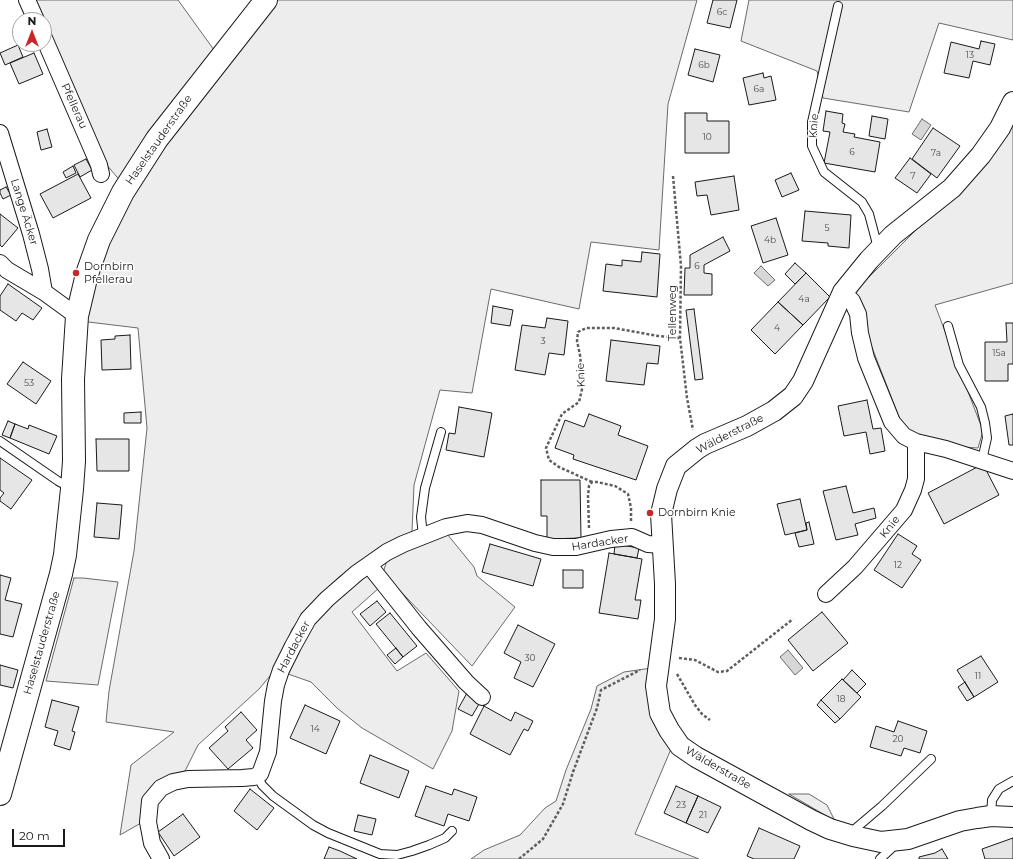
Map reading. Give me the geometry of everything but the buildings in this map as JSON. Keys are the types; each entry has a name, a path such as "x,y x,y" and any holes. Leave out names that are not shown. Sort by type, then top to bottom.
{"main road":[{"name":"Haselstauderstraße","path":"0,794 65,555 74,461 73,380 77,316 87,274 99,240 123,192 157,139 266,0"}],"street":[{"path":"27,0 32,12"},
{"name":"Pfellerau","path":"50,52 99,165 101,174"},
{"name":"Wälderstraße","path":"1013,102 1000,128 981,155 952,188 893,235 879,249 843,292 803,381 793,396 774,410 747,426 705,444 676,466 667,489 661,514 665,584 665,619 658,661 656,686 660,713 680,746 696,758 830,829 848,835 881,842 908,839 960,821 991,816 1013,817"},
{"name":"Lange Äcker","path":"0,133 31,234 44,292"},
{"path":"0,263 8,270 44,292 77,316"},
{"path":"843,292 852,301 858,314 860,334 866,358 892,422 904,436 916,442 982,460 1013,471"},
{"name":"Knie","path":"826,594 855,567 904,510 916,479 916,442"},
{"name":"Hardacker","path":"257,775 260,774 268,752 276,684 293,646 308,620 327,599 387,552 446,527 467,523 482,524 535,543 553,547 576,547 632,537 648,544 662,545"},
{"path":"369,565 419,628 466,682 482,697"},
{"path":"161,859 152,843 148,822 150,801 161,788 173,782 188,779 242,778 257,775"}],"lane":[{"name":"Knie","path":"838,6 812,122 812,146 824,172 862,202 869,214 879,249"},
{"path":"948,326 959,365 981,407 987,438 982,460"},
{"path":"423,536 421,518 425,488 441,432"},
{"path":"0,441 72,489"},
{"path":"848,835 882,806 931,759"},
{"path":"257,775 262,785 273,796 313,825 328,833 380,854 397,855 423,847 445,838 452,831"},
{"path":"991,816 992,800 999,789 1013,781"},
{"name":"Wälderstraße","path":"880,859 900,840"}],"path":[{"name":"Tellenweg","path":"673,176 681,266 680,338 687,398 697,449"},
{"name":"Knie","path":"632,537 631,508 628,494 614,486 592,482 559,467 550,460 546,448 562,414 579,402 583,385 580,354 576,341 578,332 586,328 614,328 658,336 680,338"},
{"path":"591,544 587,507 589,486 592,482"},
{"path":"688,658 718,672 727,671 793,620"},
{"path":"519,859 543,839 563,804 572,772 597,708 601,690 645,668 648,659 658,661"},
{"path":"675,671 695,705 702,714 710,720"}],"shaded area":[{"path":"32,0 178,0 222,61 273,0 697,0 668,104 659,250 591,242 579,309 491,289 472,393 440,390 414,485 412,532 361,561 339,577 314,601 292,629 275,670 259,689 198,745 185,771 173,774 158,783 141,823 120,835 131,765 174,732 106,722 109,691 134,551 147,428 138,328 80,321 129,191 105,163 52,44 52,12 37,12"},
{"path":"749,0 1013,0 1013,40 939,23 909,112 823,98 817,71 741,41"},
{"path":"1013,116 1013,283 935,305 983,431 978,448 962,447 915,434 902,425 866,332 854,292 997,149"},
{"path":"922,119 931,125 921,140 912,134"},
{"path":"761,266 775,280 768,286 754,273"},
{"path":"447,534 474,567 477,576 515,607 472,666 383,573 387,560 406,550"},
{"path":"368,574 379,588 352,612 397,671 426,653 459,691 452,731 433,769 362,728 337,708 311,682 288,674 312,625 331,603"},
{"path":"74,578 118,582 98,685 46,681"},
{"path":"788,650 803,668 795,675 780,657"},
{"path":"652,668 671,749 635,834 699,859 471,859 484,850 520,835 545,808 556,801 566,770 591,709 597,686 624,672"},
{"path":"789,794 809,794 827,805 835,821"}],"place":[{"name":"Dornbirn Pfellerau","path":"76,273"},
{"name":"Dornbirn Knie","path":"650,513"}]}
